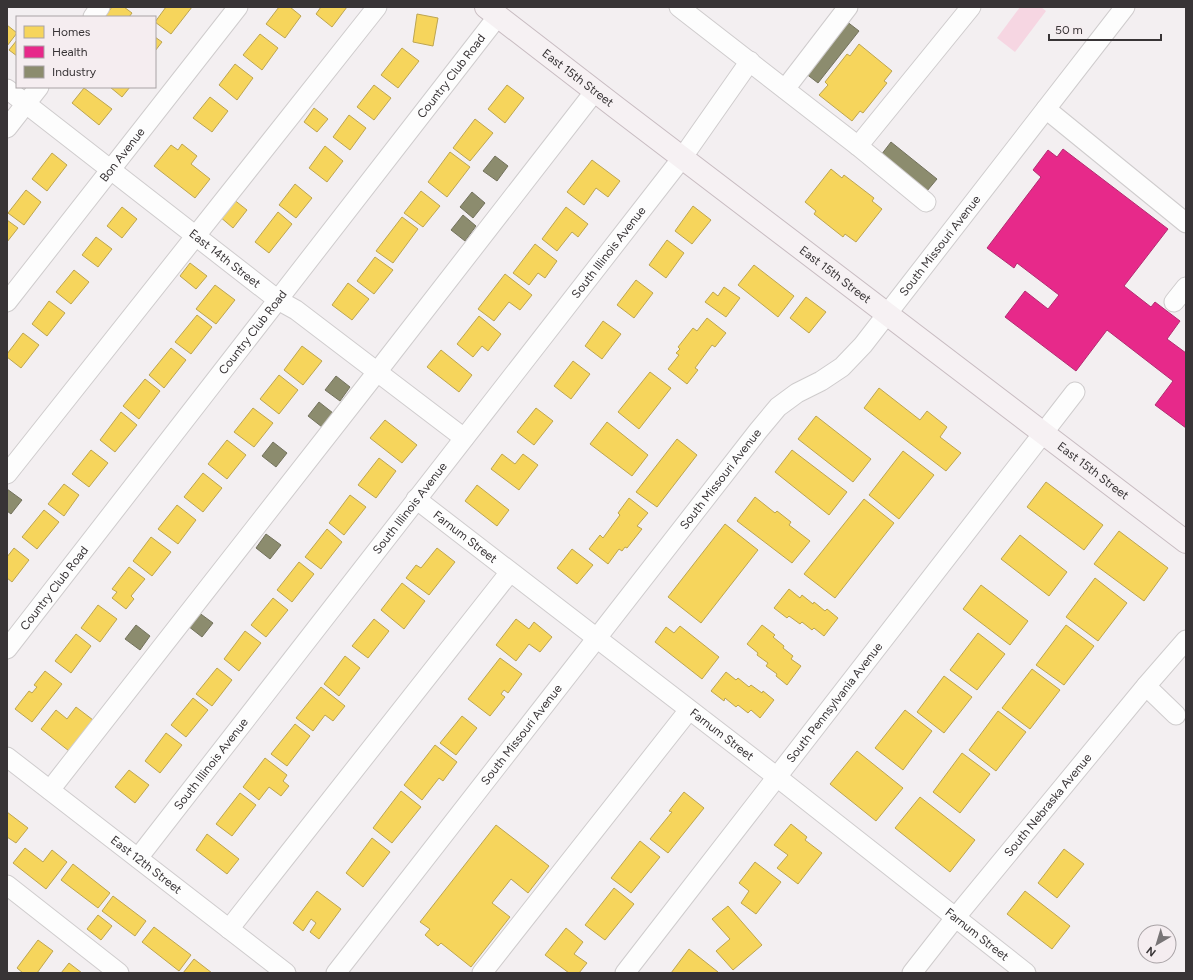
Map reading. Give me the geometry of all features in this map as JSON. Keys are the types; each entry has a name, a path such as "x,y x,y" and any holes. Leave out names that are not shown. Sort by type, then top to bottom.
{"main road":[{"name":"East 15th Street","path":"492,12 1044,432 1186,542"}],"street":[{"path":"93,16 100,7"},
{"name":"Bon Avenue","path":"7,302 238,7"},
{"path":"7,474 377,7"},
{"path":"679,7 858,146 926,202"},
{"path":"785,89 848,7"},
{"path":"858,146 971,7"},
{"name":"South Missouri Avenue","path":"336,973 758,431 778,407 797,393 821,381 842,367 863,345 1126,7"},
{"name":"Country Club Road","path":"7,649 278,300 492,12"},
{"name":"South Illinois Avenue","path":"138,858 682,158 750,61"},
{"path":"7,128 38,88"},
{"name":"East 14th Street","path":"7,89 278,300 296,310 464,438"},
{"path":"50,790 595,91"},
{"path":"1046,109 1186,223"},
{"path":"1174,302 1186,287"},
{"name":"South Pennsylvania Avenue","path":"625,973 1075,392"},
{"name":"Farnum Street","path":"416,499 777,777 1026,973"},
{"path":"229,929 510,572"},
{"name":"South Nebraska Avenue","path":"912,973 955,918 1146,686 1186,640"},
{"path":"1146,686 1176,715"},
{"path":"482,973 689,710"},
{"name":"East 12th Street","path":"7,757 286,973"},
{"path":"7,885 119,973"}],"shaded area":[{"path":"1020,7 1041,7 1046,11 1015,52 997,38"}],"building: Homes":[{"path":"112,7 124,7 132,13 130,16 105,16"},
{"path":"166,7 192,7 171,34 156,23"},
{"path":"279,7 290,7 301,16 285,38 266,24"},
{"path":"321,7 347,7 332,27 316,14"},
{"path":"417,14 438,18 433,46 413,42"},
{"path":"7,25 16,32 16,34 7,46"},
{"path":"260,34 278,48 262,70 243,55"},
{"path":"156,38 162,42 156,50"},
{"path":"16,41 16,55 9,50"},
{"path":"859,44 892,71 884,81 887,83 863,113 860,111 852,121 819,95 828,85 825,82 847,54 850,56"},
{"path":"402,48 419,61 398,88 381,75"},
{"path":"235,64 253,78 237,100 219,85"},
{"path":"374,85 391,98 374,120 357,107"},
{"path":"507,85 524,98 505,123 488,109"},
{"path":"84,88 112,109 99,125 72,103"},
{"path":"111,88 129,88 122,97"},
{"path":"210,97 228,111 212,132 193,118"},
{"path":"314,108 328,119 317,132 304,122"},
{"path":"349,115 366,128 350,150 333,137"},
{"path":"475,119 493,133 470,161 453,148"},
{"path":"182,144 197,156 191,164 210,179 195,198 154,166 171,145 178,150"},
{"path":"325,146 343,161 327,182 309,168"},
{"path":"450,152 470,167 447,197 428,182"},
{"path":"52,153 67,165 47,191 32,179"},
{"path":"592,160 620,181 608,197 596,188 584,205 567,192"},
{"path":"831,169 842,178 844,175 874,198 872,201 882,209 856,242 845,234 843,237 814,214 816,211 805,202"},
{"path":"295,184 312,198 296,218 279,205"},
{"path":"26,190 41,202 24,225 8,213"},
{"path":"421,191 440,206 423,227 404,213"},
{"path":"233,199 247,210 233,228 219,216"},
{"path":"693,206 711,220 692,244 675,231"},
{"path":"122,207 137,219 122,238 107,226"},
{"path":"566,207 588,224 578,237 572,232 557,251 542,239"},
{"path":"278,212 292,224 269,253 255,242"},
{"path":"402,217 418,229 393,263 376,251"},
{"path":"7,220 18,228 7,242"},
{"path":"96,237 112,249 98,267 82,255"},
{"path":"667,240 684,253 666,278 649,265"},
{"path":"535,244 557,261 545,278 538,273 529,285 513,273"},
{"path":"375,257 393,270 374,294 357,281"},
{"path":"190,263 207,276 196,289 180,276"},
{"path":"754,265 794,296 778,317 738,285"},
{"path":"74,270 89,282 71,304 56,292"},
{"path":"505,274 532,295 520,310 509,302 494,321 478,309"},
{"path":"636,280 653,293 634,318 617,305"},
{"path":"348,283 369,299 352,320 332,305"},
{"path":"215,285 235,300 216,324 196,309"},
{"path":"724,287 740,298 726,317 705,302 713,292 718,296"},
{"path":"806,297 826,312 809,333 790,318"},
{"path":"49,301 65,313 47,336 32,324"},
{"path":"197,315 212,327 191,354 175,342"},
{"path":"479,316 501,334 488,351 482,346 473,357 457,344"},
{"path":"707,318 726,333 715,347 712,345 695,368 698,370 687,384 668,369 679,355 676,353 680,349 678,347 693,328 697,331"},
{"path":"603,321 621,334 602,359 585,346"},
{"path":"23,333 39,345 21,368 7,357 7,354"},
{"path":"302,346 322,361 303,385 284,370"},
{"path":"171,348 186,360 164,388 149,375"},
{"path":"441,350 472,375 459,392 427,367"},
{"path":"573,361 590,374 571,399 554,386"},
{"path":"650,372 671,388 639,429 618,412"},
{"path":"279,375 298,390 279,414 260,399"},
{"path":"145,379 160,391 139,419 123,406"},
{"path":"879,388 920,420 927,411 947,427 940,437 961,453 946,471 864,408"},
{"path":"253,408 273,423 254,447 234,432"},
{"path":"536,408 553,421 534,445 517,432"},
{"path":"121,412 137,425 115,452 100,440"},
{"path":"816,416 871,459 853,482 798,439"},
{"path":"385,420 417,445 402,463 370,438"},
{"path":"607,422 648,455 632,476 590,444"},
{"path":"677,439 697,455 657,507 636,492"},
{"path":"227,440 246,455 227,479 208,464"},
{"path":"91,450 108,463 89,487 72,474"},
{"path":"792,450 847,492 829,515 775,472"},
{"path":"903,451 934,475 899,519 869,495"},
{"path":"502,454 515,464 523,454 538,465 519,490 491,469"},
{"path":"379,458 396,471 376,498 358,485"},
{"path":"203,473 222,488 203,512 184,497"},
{"path":"1046,482 1103,525 1084,550 1027,507"},
{"path":"64,484 79,495 64,516 48,504"},
{"path":"477,485 509,510 497,526 465,501"},
{"path":"350,495 366,507 344,535 329,523"},
{"path":"755,497 775,513 777,511 791,522 789,525 810,541 792,563 737,521"},
{"path":"629,498 648,513 637,526 642,529 627,548 625,547 622,551 619,549 608,564 589,549 600,535 603,538 620,515 618,513"},
{"path":"864,499 894,523 835,598 804,574"},
{"path":"177,505 196,520 178,544 158,529"},
{"path":"44,510 59,522 37,549 22,537"},
{"path":"725,524 758,550 701,623 668,597"},
{"path":"327,529 342,542 321,569 305,557"},
{"path":"1119,531 1168,568 1144,601 1094,564"},
{"path":"1020,535 1067,572 1049,596 1001,559"},
{"path":"151,537 171,552 152,576 133,561"},
{"path":"14,548 29,560 12,582 7,578 7,557"},
{"path":"437,548 455,562 429,595 406,578 416,565 421,568"},
{"path":"572,549 593,565 577,584 557,568"},
{"path":"299,562 314,574 292,602 277,590"},
{"path":"129,567 145,579 131,596 134,599 126,609 112,598 117,592 112,589"},
{"path":"1095,578 1127,603 1098,641 1066,617"},
{"path":"402,583 425,601 404,629 381,610"},
{"path":"981,585 1028,621 1010,645 963,609"},
{"path":"789,589 800,598 802,595 825,611 827,609 838,618 824,636 814,628 812,630 802,622 800,624 789,616 787,618 774,608"},
{"path":"273,598 288,610 266,637 251,625"},
{"path":"98,605 117,619 100,642 81,628"},
{"path":"374,619 389,631 368,658 352,646"},
{"path":"516,619 529,629 534,622 552,637 540,652 529,644 516,661 496,645"},
{"path":"762,625 775,635 773,637 793,656 791,659 801,666 787,685 776,676 777,674 766,666 768,663 757,655 758,653 747,644"},
{"path":"1066,625 1094,646 1064,685 1036,665"},
{"path":"680,626 719,657 702,679 655,642 666,627 674,633"},
{"path":"245,631 261,643 239,671 224,659"},
{"path":"978,633 1005,654 977,690 950,670"},
{"path":"76,634 91,646 71,673 55,661"},
{"path":"345,656 360,668 339,696 324,684"},
{"path":"500,658 522,674 508,693 504,690 501,694 505,697 490,716 468,699"},
{"path":"217,668 232,680 212,706 196,694"},
{"path":"1032,669 1060,690 1030,729 1002,708"},
{"path":"45,671 62,684 32,722 15,709 29,691 32,693 37,687 34,685"},
{"path":"726,672 736,680 738,678 749,687 751,685 762,693 763,691 774,700 760,718 751,710 748,713 738,705 736,707 725,698 724,701 711,691"},
{"path":"944,676 972,697 944,733 917,712"},
{"path":"321,687 345,706 333,721 325,715 313,731 296,718"},
{"path":"193,698 208,710 186,737 171,725"},
{"path":"76,707 93,720 69,751 41,729 56,710 67,719"},
{"path":"905,710 932,731 903,770 875,748"},
{"path":"998,711 1026,732 996,771 969,750"},
{"path":"462,716 477,728 456,755 440,743"},
{"path":"295,724 310,736 287,766 271,754"},
{"path":"166,733 182,745 160,773 145,761"},
{"path":"435,745 457,762 443,781 439,778 422,800 404,785"},
{"path":"857,751 903,788 876,821 830,784"},
{"path":"962,753 990,774 960,813 933,792"},
{"path":"265,758 287,775 283,781 289,786 281,796 269,787 259,800 243,787"},
{"path":"129,770 149,785 135,803 115,787"},
{"path":"401,791 421,807 392,843 373,828"},
{"path":"684,792 704,808 668,853 650,839 672,812 669,811"},
{"path":"240,793 256,805 232,836 216,824"},
{"path":"920,797 975,840 950,872 895,828"},
{"path":"7,812 28,828 16,843 7,837"},
{"path":"791,824 807,837 805,840 822,853 798,884 777,868 788,855 774,845"},
{"path":"496,825 549,866 528,893 511,879 492,903 510,917 471,967 441,943 438,946 425,935 430,929 420,922"},
{"path":"207,834 239,859 227,874 196,850"},
{"path":"372,838 390,852 363,887 346,873"},
{"path":"640,841 660,857 631,893 611,878"},
{"path":"25,848 43,862 52,850 67,862 46,889 13,863"},
{"path":"1064,849 1084,864 1057,898 1038,883"},
{"path":"755,862 781,882 756,914 741,903 749,891 739,883"},
{"path":"73,864 110,893 98,908 61,880"},
{"path":"614,888 634,904 605,940 585,925"},
{"path":"317,891 341,909 319,939 310,932 316,923 311,919 303,931 293,923"},
{"path":"1025,891 1070,926 1052,949 1007,914"},
{"path":"113,896 146,921 135,936 102,911"},
{"path":"728,906 762,945 733,970 716,951 730,939 712,919"},
{"path":"98,915 112,926 101,940 87,929"},
{"path":"154,927 191,955 179,971 142,942"},
{"path":"566,928 583,942 574,954 587,963 579,973 569,973 545,955"},
{"path":"38,940 53,951 37,973 23,973 17,968"},
{"path":"689,949 718,972 671,973"},
{"path":"194,959 212,973 183,973"},
{"path":"69,963 82,973 61,973"}],"building: Health":[{"path":"1063,149 1168,229 1124,286 1151,307 1155,302 1180,321 1167,339 1186,353 1186,428 1155,405 1173,381 1107,330 1076,371 1005,317 1025,291 1048,309 1059,295 1017,263 1014,268 987,248 1041,177 1033,170 1048,150 1057,157"}],"building: Industry":[{"path":"846,21 859,31 818,83 805,73"},
{"path":"891,142 937,179 927,191 881,155"},
{"path":"495,156 508,166 497,181 483,171"},
{"path":"472,192 485,203 473,218 460,207"},
{"path":"463,215 476,226 465,241 451,230"},
{"path":"336,376 350,387 340,401 325,390"},
{"path":"319,402 333,413 322,427 308,416"},
{"path":"273,442 287,453 276,467 262,456"},
{"path":"7,489 22,500 11,514 7,511"},
{"path":"266,534 281,545 270,559 256,548"},
{"path":"198,612 213,623 202,637 188,626"},
{"path":"136,625 150,636 140,650 125,639"}]}
